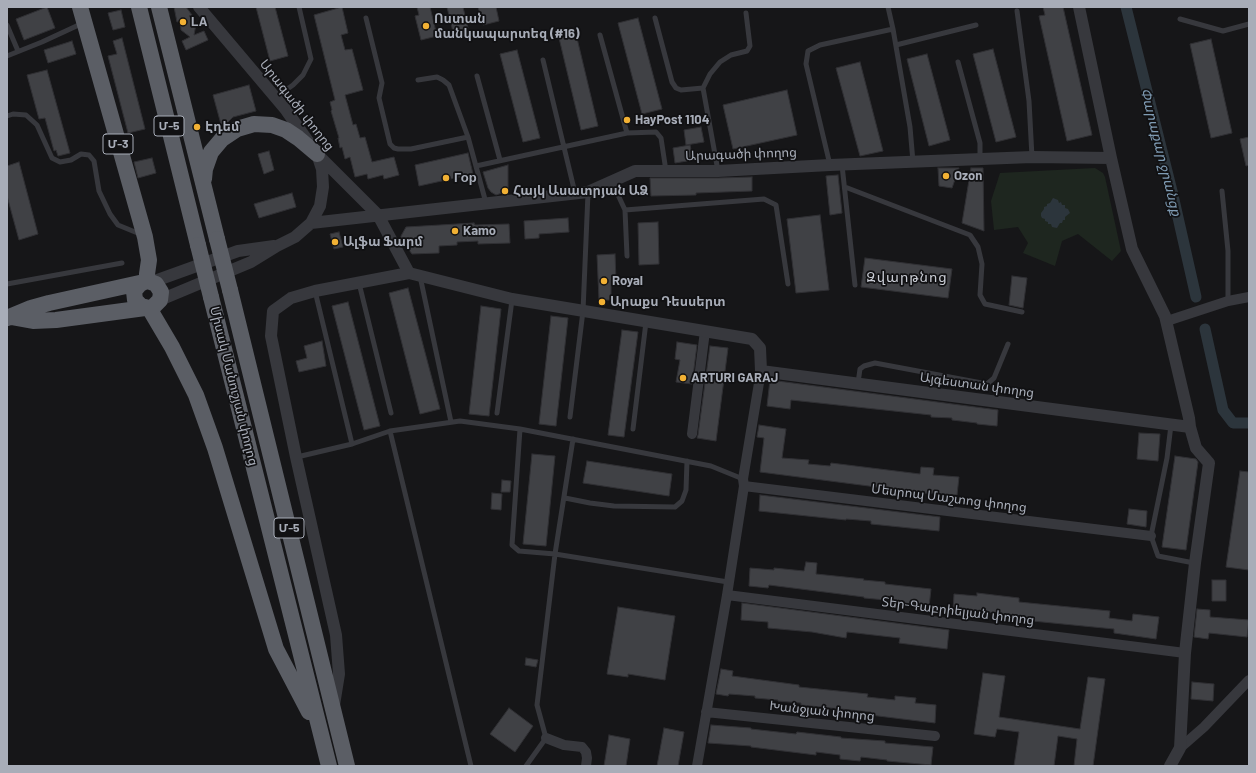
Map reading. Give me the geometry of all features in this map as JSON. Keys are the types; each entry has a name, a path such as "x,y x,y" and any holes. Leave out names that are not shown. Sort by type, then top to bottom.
{"highway":[{"name":"Մ-3","path":"80,7 145,237 149,260 147,274 148,282"},
{"name":"Միսակ Մանուշյան փողոց","path":"139,7 329,766"},
{"name":"Միսակ Մանուշյան փողոց","path":"159,7 347,766"},
{"path":"204,187 205,169 211,152 222,139 237,129 254,124 272,125 286,130 317,154"},
{"path":"148,282 136,287 134,295 137,303 151,305"},
{"path":"148,282 159,288 161,292 151,305 56,320 9,318 31,308 49,303 148,282"},
{"path":"151,305 196,395 215,448 276,649 322,738"}],"street":[{"name":"Արագածի փողոց","path":"199,7 276,97 317,154 378,215"},
{"path":"211,7 213,23"},
{"path":"1079,7 1132,249 1167,321 1196,448 1209,463 1195,563 1186,653 1180,748"},
{"path":"151,305 251,262 295,237 311,223 320,206 323,187 322,169 317,154"},
{"name":"Արագածի փողոց","path":"311,223 588,192 634,171 718,170 830,164 1032,157 1111,158"},
{"path":"378,215 415,274"},
{"path":"148,282 238,251 277,246"},
{"path":"334,709 339,674 336,635 296,457 271,336 273,311 291,298 315,291 359,282 415,274 512,298 752,339 760,348 761,371 727,595 697,766"},
{"path":"1167,321 1228,301 1249,297"},
{"path":"692,434 705,331"},
{"name":"Այգեստան փողոց","path":"761,371 1190,427"},
{"name":"Մեսրոպ Մաշտոց փողոց","path":"743,482 1151,536"},
{"name":"Տեր-Գաբրիելյան փողոց","path":"727,595 1186,653"},
{"path":"1170,766 1180,748 1204,727 1249,680"},
{"name":"Խանջյան փողոց","path":"706,712 935,736"},
{"path":"546,738 564,745 582,747 586,752 586,766"}],"lane":[{"path":"276,97 293,85 303,74 311,60 299,7"},
{"path":"888,7 910,127 913,162"},
{"path":"1017,11 1029,101 1032,157"},
{"path":"718,170 703,88 710,74 720,62 731,55 747,51 750,46 746,14"},
{"path":"366,18 382,83 379,98 390,144 394,148 398,149 411,148 468,137"},
{"path":"655,18 672,82 676,88 681,90 703,88"},
{"path":"1180,19 1223,31 1249,24"},
{"path":"7,56 84,23"},
{"path":"7,25 18,51"},
{"path":"896,45 976,25"},
{"path":"830,164 806,64 808,51 820,45 893,28"},
{"path":"600,35 627,132"},
{"path":"544,60 575,193"},
{"path":"958,62 980,143 980,159"},
{"path":"477,76 500,160"},
{"path":"418,80 437,77 444,80 449,85 468,137 486,204"},
{"path":"7,116 13,114 26,115 37,126 52,158 60,162 70,160 82,154 89,156 94,161 99,191 110,214 118,225 145,237"},
{"path":"476,166 627,132 656,132 661,138 666,171"},
{"path":"842,164 855,285"},
{"path":"612,181 626,210 627,256"},
{"path":"844,187 970,235 978,247 982,264 980,295 985,304 1022,312"},
{"path":"1222,191 1228,250 1228,301"},
{"path":"570,417 584,311 588,192"},
{"path":"626,210 764,199 776,205 788,284"},
{"path":"7,284 122,263"},
{"path":"415,274 451,422"},
{"path":"359,282 391,413"},
{"path":"315,291 352,444"},
{"path":"497,413 512,298"},
{"path":"633,429 646,321"},
{"path":"858,384 860,369 864,366 875,364 987,384 994,378 1008,344"},
{"path":"296,457 352,444 390,431 460,421 520,429 711,466 743,482"},
{"path":"1172,425 1167,458 1151,536 1158,556 1195,563"},
{"path":"520,429 512,545 519,551 556,554 728,582"},
{"path":"390,431 471,766"},
{"path":"526,766 546,738 537,705 556,554 573,440"},
{"path":"565,498 614,506 675,507 682,501 686,490 687,461"}],"shaded area":[{"path":"1095,168 1103,173 1105,177 1121,251 1112,261 1078,234 1062,241 1055,266 1023,253 1028,243 1018,227 994,230 991,201 1000,173"},
{"path":"1053,198 1058,200 1059,203 1061,202 1062,205 1065,205 1065,208 1068,209 1070,213 1057,228 1052,227 1051,224 1048,224 1048,222 1041,216 1044,207 1050,203"}],"building":[{"path":"47,7 55,28 24,40 16,19"},
{"path":"174,7 186,7 192,15 189,16 196,24 194,35 204,31 208,40 186,50 182,41 190,37 181,30 180,21 177,22"},
{"path":"256,7 275,7 288,56 270,61"},
{"path":"342,7 348,33 341,35 345,50 352,49 363,90 345,95 353,125 356,124 360,138 365,137 372,162 394,157 399,175 384,179 383,175 368,179 367,174 355,177 350,157 345,159 342,147 340,148 330,102 335,100 314,15"},
{"name":"Ոստան մանկապարտեզ (#16)","path":"417,7 430,7 437,36 421,40 415,16 419,15"},
{"name":"Ոստան մանկապարտեզ (#16)","path":"447,7 463,7 468,28 453,32"},
{"name":"Ոստան մանկապարտեզ (#16)","path":"478,7 496,7 499,21 483,25"},
{"path":"1043,7 1063,7 1092,135 1067,141 1039,16 1045,15"},
{"path":"121,10 125,27 113,30 108,13"},
{"path":"638,18 662,109 642,114 618,23"},
{"path":"576,34 598,126 581,130 559,38"},
{"path":"122,38 145,129 128,133 108,56 117,54 113,41"},
{"path":"1211,39 1232,133 1211,138 1190,44"},
{"path":"72,41 76,54 48,63 44,50"},
{"path":"993,49 1016,137 996,142 973,54"},
{"path":"517,50 540,138 523,142 500,54"},
{"path":"927,54 950,140 929,146 907,59"},
{"path":"860,62 883,151 860,156 836,68"},
{"path":"47,70 70,153 58,156 56,150 54,151 45,118 39,119 27,75"},
{"path":"249,85 256,111 233,117 222,128 213,95"},
{"path":"787,90 797,135 733,149 723,105"},
{"path":"701,127 704,142 686,145 684,130"},
{"path":"1249,137 1249,165 1246,166 1240,139"},
{"path":"690,145 693,160 675,163 673,148"},
{"path":"269,151 274,170 264,174 258,154"},
{"path":"468,153 473,174 419,186 415,165"},
{"path":"152,158 156,173 138,178 134,162"},
{"path":"19,162 38,234 19,240 7,196 7,166"},
{"path":"508,165 508,191 496,195 488,188 483,172"},
{"path":"938,168 959,168 952,188 939,186"},
{"path":"971,168 983,168 984,231 962,223"},
{"path":"838,175 842,213 830,215 826,176"},
{"path":"752,177 752,191 696,193 696,195 651,196 650,178"},
{"path":"292,193 296,207 259,218 254,204"},
{"path":"820,215 829,290 796,293 787,219"},
{"path":"568,218 569,232 539,234 539,238 525,239 524,221"},
{"path":"658,222 659,264 639,265 638,223"},
{"path":"474,223 475,225 509,224 510,243 478,244 478,241 457,242 457,245 439,246 439,253 412,254 401,239 406,227"},
{"path":"339,232 343,247 334,249 330,234"},
{"path":"615,254 616,280 611,280 611,300 599,300 597,255"},
{"path":"865,258 952,269 948,298 861,287"},
{"path":"1012,276 1027,278 1023,308 1009,305"},
{"path":"408,288 440,409 420,414 389,293"},
{"path":"348,302 380,426 364,430 332,306"},
{"path":"481,306 501,309 489,416 469,414"},
{"path":"551,316 568,318 556,426 539,424"},
{"path":"622,330 638,332 624,437 608,435"},
{"path":"322,341 326,366 299,372 296,361 307,358 304,346"},
{"path":"677,342 697,345 692,384 676,382 680,360 675,359"},
{"path":"710,346 728,348 716,441 697,438"},
{"path":"770,380 998,410 997,426 952,420 952,418 931,417 931,415 791,400 790,409 767,406"},
{"path":"759,425 786,429 782,458 809,460 808,464 830,466 831,463 920,474 921,467 934,468 933,475 959,477 957,495 931,494 760,472 764,438 757,437"},
{"path":"1139,433 1160,434 1158,461 1137,459"},
{"path":"532,454 555,456 546,546 523,544"},
{"path":"1175,456 1196,459 1198,462 1186,550 1162,547"},
{"path":"587,461 672,474 669,496 583,483"},
{"path":"1240,471 1249,472 1249,570 1226,567"},
{"path":"502,480 511,481 510,492 501,492"},
{"path":"492,493 502,494 501,510 491,509"},
{"path":"760,495 940,517 939,531 871,524 871,521 846,520 759,511"},
{"path":"1129,509 1147,511 1146,527 1127,524"},
{"path":"806,562 817,563 816,574 864,579 863,580 885,582 885,584 931,589 929,607 769,585 768,588 749,586 750,568 774,570 774,568 804,571"},
{"path":"1212,580 1226,580 1226,601 1212,601"},
{"path":"977,593 1019,598 1019,602 1110,611 1109,618 1132,621 1133,614 1159,617 1156,639 1114,633 1114,629 1022,620 1023,617 998,615 998,613 973,611 972,613 953,612 954,594 977,596"},
{"path":"742,603 949,630 947,649 899,643 900,638 847,632 846,638 812,632 768,628 768,622 741,620"},
{"path":"618,607 675,616 665,680 628,674 628,677 607,674"},
{"path":"1197,609 1210,610 1210,617 1249,620 1247,637 1209,633 1208,639 1194,637"},
{"path":"526,658 538,660 536,667 525,665"},
{"path":"721,669 733,671 732,676 799,685 799,687 868,694 867,697 895,700 895,696 916,698 915,703 936,705 935,723 870,715 871,712 801,705 801,703 755,698 755,696 729,694 728,696 716,694"},
{"path":"983,673 1005,676 999,717 1080,729 1088,677 1105,679 1093,766 1074,766 1077,739 1058,736 1054,766 1014,766 1019,732 997,729 995,737 974,734"},
{"path":"1192,682 1214,684 1213,701 1191,699"},
{"path":"509,708 533,726 515,752 490,734"},
{"path":"711,725 751,728 796,734 797,732 841,738 885,741 885,743 933,747 931,765 861,757 860,761 840,759 840,755 816,752 816,755 751,746 708,743"},
{"path":"664,728 684,732 678,766 657,766"},
{"path":"609,735 630,739 626,766 604,766"}],"waterway":[{"name":"Փարաքար ջրանցք","path":"1126,7 1172,191 1196,297"},
{"name":"Փարաքար ջրանցք","path":"1205,329 1223,410 1233,423 1249,423"}],"place":[{"name":"LA","path":"183,22"},
{"name":"Ոստան մանկապարտեզ (#16)","path":"426,26"},
{"name":"HayPost 1104","path":"627,120"},
{"name":"Էդեմ","path":"197,127"},
{"name":"Ozon","path":"946,176"},
{"name":"Гор","path":"446,178"},
{"name":"Հայկ Ասատրյան ԱՁ","path":"505,191"},
{"name":"Kamo","path":"455,231"},
{"name":"Ալֆա Ֆարմ","path":"335,242"},
{"name":"Royal","path":"604,281"},
{"name":"Արաքս Դեսսերտ","path":"602,302"},
{"name":"ARTURI GARAJ","path":"683,378"}],"district":[{"name":"Զվարթնոց","path":"907,277"}]}
